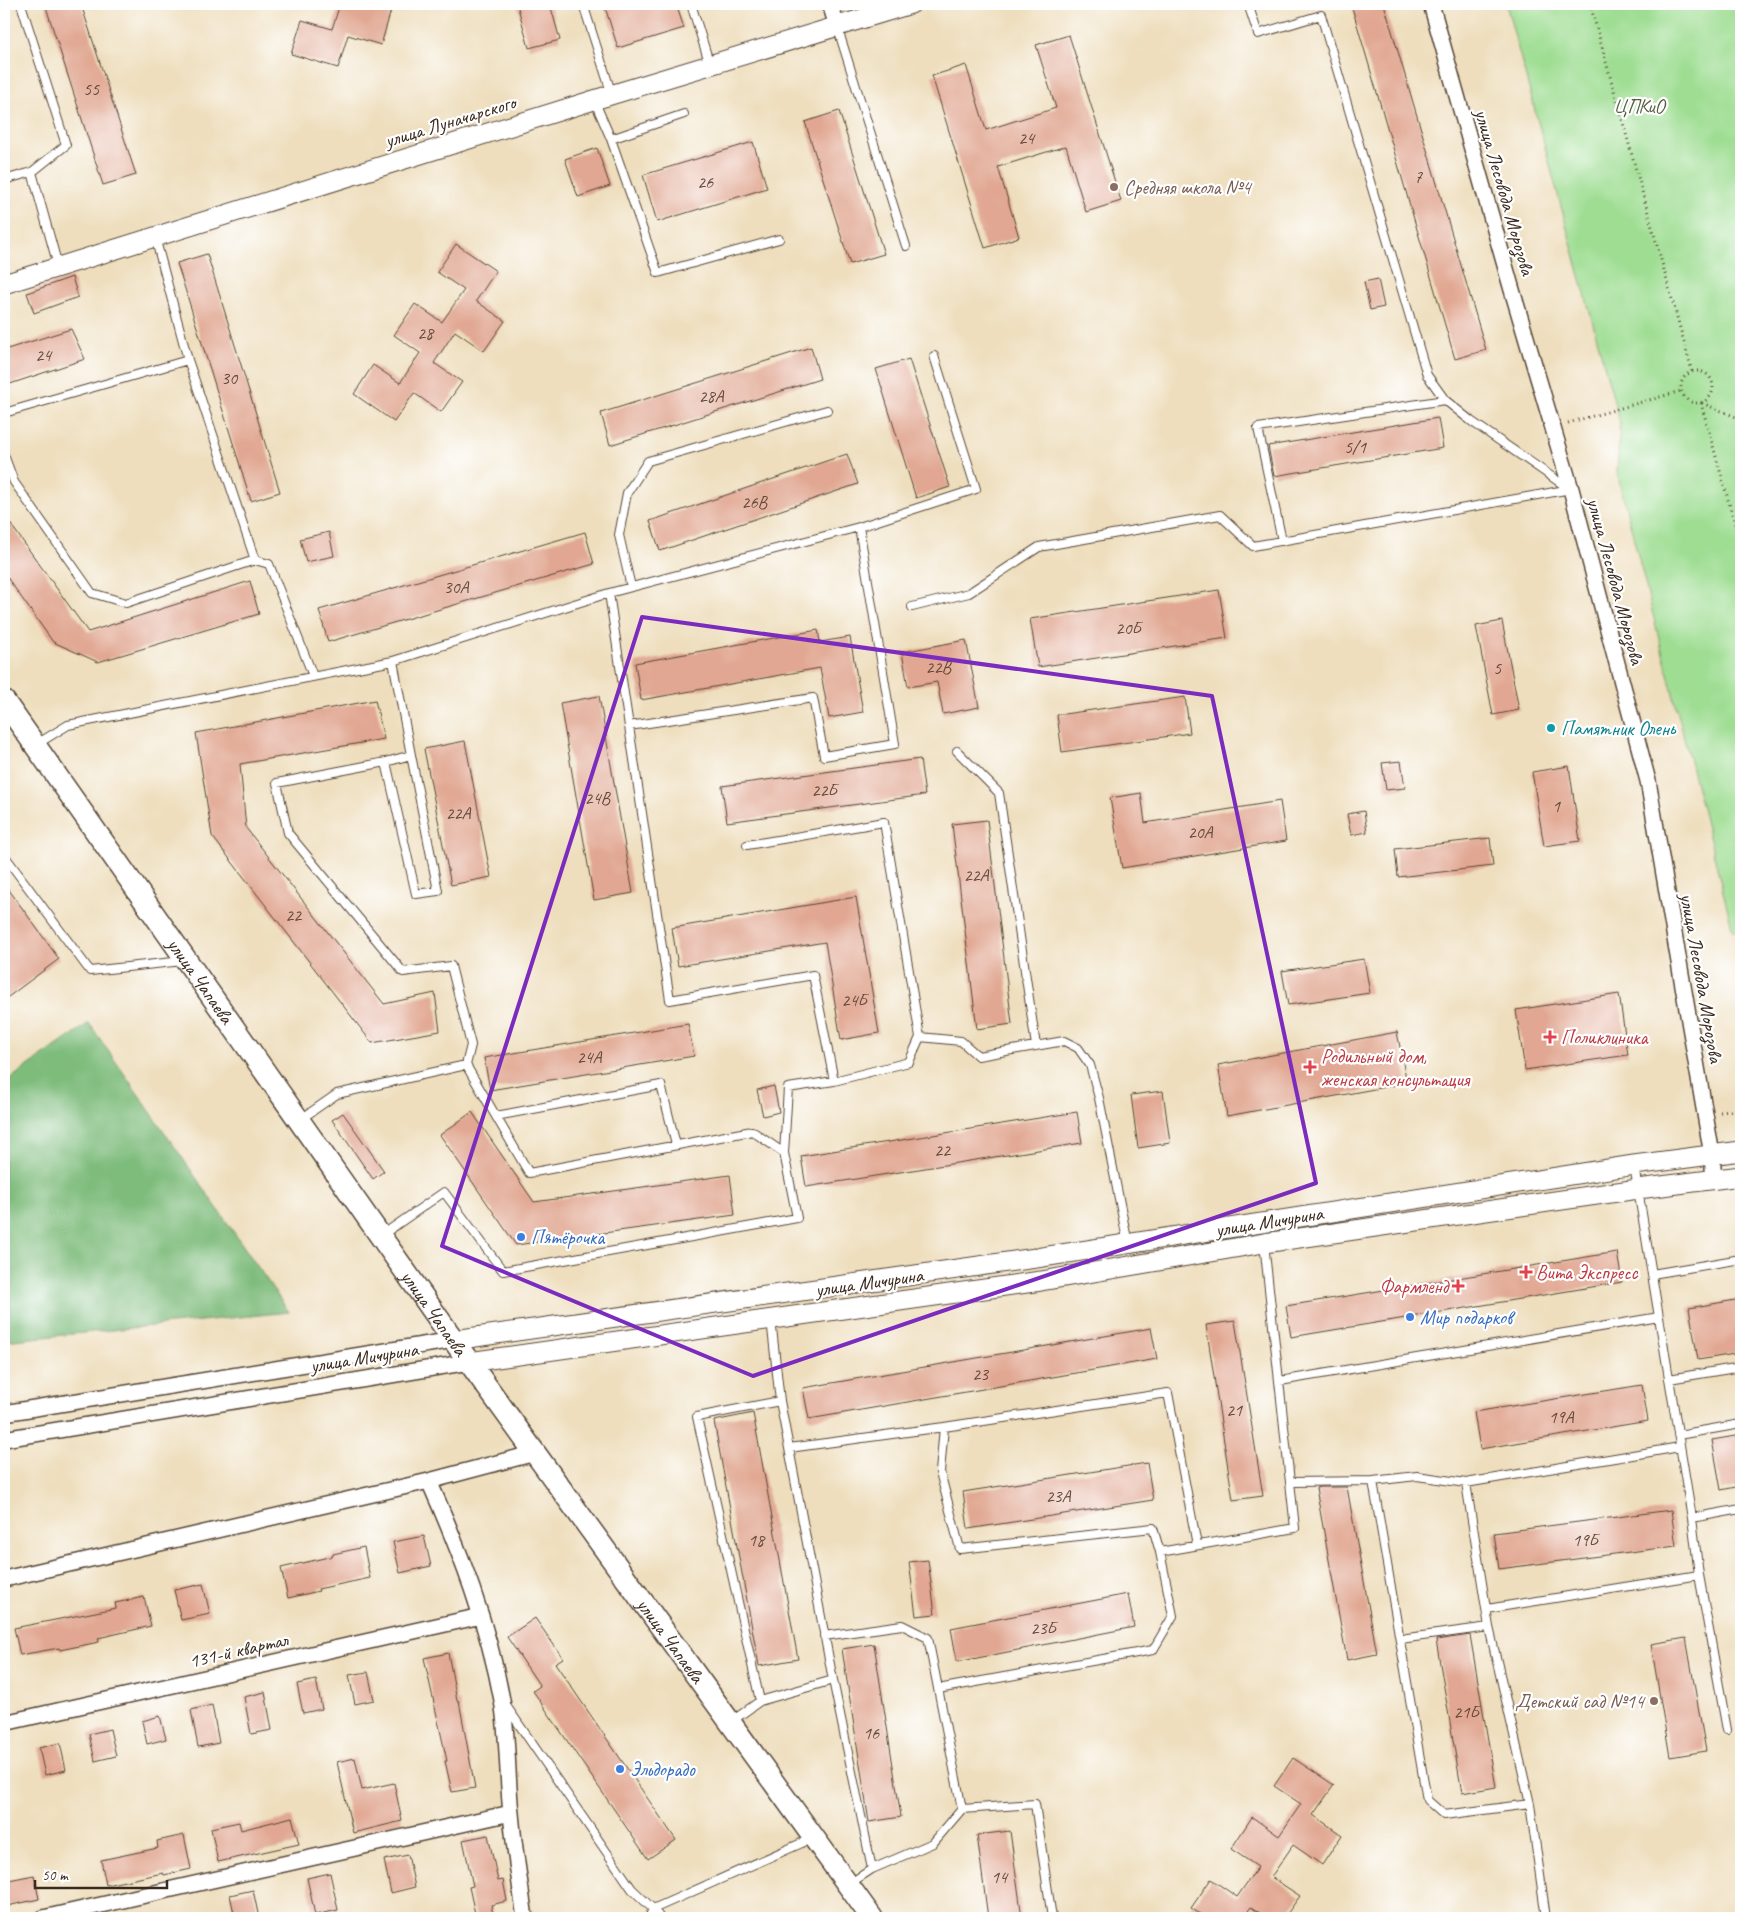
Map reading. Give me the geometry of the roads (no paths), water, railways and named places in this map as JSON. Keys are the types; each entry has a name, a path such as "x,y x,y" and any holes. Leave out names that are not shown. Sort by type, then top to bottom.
{"main road":[{"name":"улица Чапаева","path":"4,702 469,1362 872,1918"}],"street":[{"path":"830,4 837,26"},
{"name":"улица Луначарского","path":"4,284 603,97 911,4"},
{"name":"улица Лесовода Морозова","path":"1431,4 1571,489 1648,781 1712,1155 1714,1180"},
{"name":"улица Мичурина","path":"4,1413 454,1340 1128,1244 1634,1165 1741,1151"},
{"name":"улица Мичурина","path":"4,1439 469,1362 1041,1281 1264,1243 1741,1176"},
{"path":"4,1580 429,1481 535,1453"},
{"path":"429,1481 458,1549 481,1616 501,1699 505,1729 510,1813 525,1918"},
{"name":"131-й квартал","path":"4,1723 481,1616"},
{"path":"43,1918 510,1813"}],"lane":[{"path":"4,180 32,172 66,145 21,4"},
{"path":"583,4 611,139 658,273 779,239"},
{"path":"691,4 710,65"},
{"path":"1248,4 1258,34 1321,15 1427,375 1445,400 1491,436 1571,489"},
{"path":"837,26 906,246"},
{"path":"611,139 684,114"},
{"path":"32,172 58,267"},
{"path":"155,237 188,360 254,560"},
{"path":"35,746 68,725 393,661 609,593 859,526 976,489 934,356"},
{"path":"4,413 188,360"},
{"path":"1282,541 1258,428 1445,400"},
{"path":"631,587 618,535 627,493 648,461 827,410"},
{"path":"4,455 14,482 92,593 126,603 254,560 269,564 313,676"},
{"path":"912,607 969,593 1039,548 1049,546 1220,516 1253,546 1571,489"},
{"path":"629,726 813,698 824,756 895,744 859,526"},
{"path":"609,593 670,1000 813,975 834,1081"},
{"path":"386,762 416,894 438,891 393,661"},
{"path":"957,751 999,793 1036,1046"},
{"path":"411,755 386,762 277,783 288,832 403,972 452,966 471,1045 466,1065 529,1173 752,1130 784,1153"},
{"path":"381,1236 444,1192 503,1271 797,1218 784,1153 788,1088 834,1081 909,1062 920,1037 884,822 747,845"},
{"path":"4,855 90,971 186,961"},
{"path":"920,1037 961,1042 978,1056 1064,1041 1078,1048 1090,1065 1099,1098 1128,1244"},
{"path":"299,1120 337,1094 466,1065"},
{"path":"496,1116 661,1085 676,1145"},
{"path":"1634,1165 1692,1518 1699,1575 1728,1730"},
{"path":"1160,1552 1295,1528 1292,1482 1264,1243"},
{"path":"1652,1274 1741,1259"},
{"path":"1280,1381 1659,1317"},
{"path":"771,1318 780,1401 824,1636 872,1868"},
{"path":"1669,1379 1741,1367"},
{"path":"789,1448 1168,1393 1197,1545"},
{"path":"760,1701 697,1417 780,1401"},
{"path":"1678,1434 1741,1424"},
{"path":"938,1689 1153,1650 1173,1616 1160,1552 1152,1528 960,1549 940,1472 944,1427"},
{"path":"1292,1482 1373,1481 1417,1476 1466,1483 1680,1447"},
{"path":"1373,1481 1426,1800 1444,1815 1530,1804"},
{"path":"1466,1483 1489,1627 1530,1804 1546,1918"},
{"path":"1692,1518 1741,1509"},
{"path":"1487,1609 1699,1575"},
{"path":"824,1636 902,1625 928,1638 962,1809"},
{"path":"1400,1639 1489,1627"},
{"path":"730,1722 760,1701 833,1680"},
{"path":"501,1699 632,1890 660,1918"},
{"path":"849,1884 872,1868 933,1843 962,1809 1035,1804 1052,1918"},
{"path":"649,1918 653,1909 814,1837"}],"place":[{"name":"Средняя школа №4","path":"1114,187"},
{"name":"Памятник Олень","path":"1551,728"},
{"name":"Поликлиника","path":"1550,1037"},
{"name":"Родильный дом, женская консультация","path":"1310,1067"},
{"name":"Пятёрочка","path":"521,1237"},
{"name":"Вита Экспресс","path":"1526,1272"},
{"name":"Фармленд","path":"1458,1286"},
{"name":"Мир подарков","path":"1410,1317"},
{"name":"Детский сад №14","path":"1654,1701"},
{"name":"Эльдорадо","path":"620,1769"}],"park label":[{"name":"ЦПКиО","path":"1639,106"}]}
